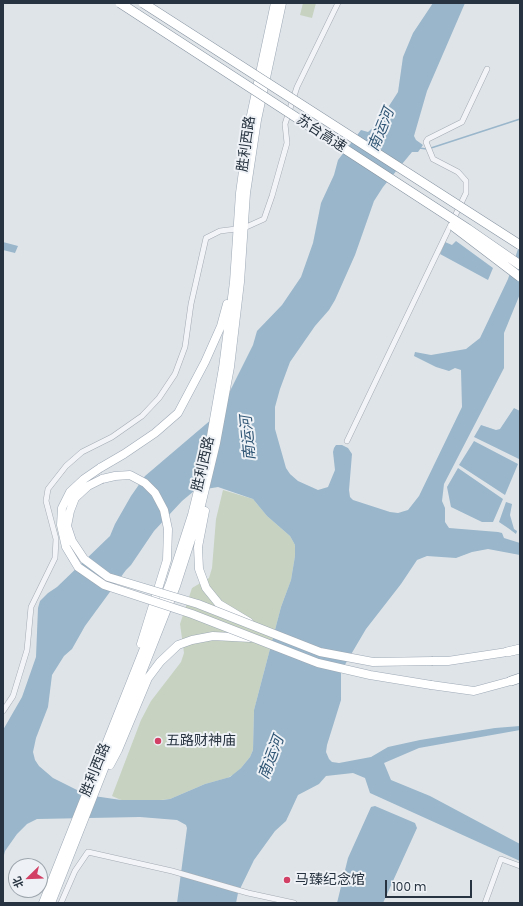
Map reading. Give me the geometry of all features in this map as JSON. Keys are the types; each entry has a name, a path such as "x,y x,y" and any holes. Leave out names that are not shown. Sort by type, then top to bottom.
{"highway":[{"name":"苏台高速","path":"120,3 520,265"},
{"name":"苏台高速","path":"143,3 520,245"},
{"path":"386,176 520,277"},
{"path":"507,652 520,648"}],"main road":[{"name":"胜利西路","path":"43,903 92,793 176,586 198,518 216,443 231,360 240,282 240,193 250,120 275,3"},
{"name":"胜利西路","path":"92,793 122,705 170,583 192,515 213,428 223,368 257,120 282,3"},
{"path":"234,282 221,326 205,362 178,413 155,433 84,479 70,492 62,508 61,525 66,546 78,567 104,585 192,614 318,663 370,675 474,691 516,679"},
{"path":"216,443 198,547 199,568 206,588 219,604 258,627"},
{"path":"122,705 167,560 168,529 164,510 155,493 145,483 130,475 115,476 102,479 88,486 75,498 70,511 67,526 72,541 84,559 108,576 198,604 320,652 373,662 448,661 507,652"},
{"path":"92,793 118,750 148,678 160,662 178,645 213,636 252,638"},
{"name":"胜利西路","path":"51,903 80,819"}],"street":[{"path":"3,711 13,696 27,650 31,606 55,558 56,539 46,501 48,489 66,466 82,452 112,437 142,416 159,398 175,374 185,347 191,304 206,238 220,231 241,228 264,219 287,143 285,124 297,87 338,3"},
{"path":"347,442 466,193 466,181 458,172 433,158 429,152 426,142 428,139 462,122 487,70"},
{"path":"61,903 74,871 88,852 172,871 248,893 294,903"},
{"path":"485,903 501,859 520,866"}],"green space":[{"path":"303,3 316,3 312,18 300,15"},
{"path":"223,490 253,499 267,516 290,536 295,545 295,556 291,580 281,607 254,710 253,750 250,757 241,768 227,778 205,784 170,799 152,801 121,800 112,796 141,720 151,701 181,662 184,653 180,624 192,588 209,578 212,568 216,519"}],"water":[{"name":"南运河","path":"433,3 465,3 427,91 414,136 416,140 423,145 418,152 412,152 383,187 374,201 355,255 335,300 290,362 275,407 275,429 286,468 298,481 318,490 328,487 335,470 334,448 336,445 342,445 348,448 352,454 349,490 350,497 353,500 390,512 398,513 408,510 419,496 462,407 461,370 455,368 449,371 436,367 414,356 415,352 431,355 466,349 480,338 508,279 520,243 520,294 504,333 504,368 444,484 442,501 445,508 445,522 449,528 502,533 504,538 520,543 520,555 488,549 472,552 456,558 427,556 417,560 401,584 366,629 341,672 341,700 326,752 332,762 339,763 371,757 388,747 420,740 495,728 520,726 520,730 419,748 384,763 391,780 430,796 520,844 520,861 370,793 365,778 353,773 326,776 319,784 298,795 286,821 275,831 254,860 238,893 236,903 177,903 187,828 186,825 177,820 140,817 37,819 27,824 17,834 5,851 3,859 3,730 22,697 36,657 38,608 40,601 57,587 110,536 131,496 145,476 219,413 253,345 257,331 282,305 301,277 313,243 321,203 334,175 338,160 361,130 368,132 378,123 398,92 403,57 413,33","holes":["218,487 253,499 267,516 290,536 295,545 295,556 291,580 281,607 254,710 253,750 250,757 241,768 230,777 205,784 170,799 163,800 121,800 87,795 53,778 39,766 35,760 33,752 36,738 48,707 52,675 64,656 72,649 85,626 131,565 154,531 182,501 194,491"]},
{"path":"456,241 493,268 488,280 440,254 445,242 452,245"},
{"path":"3,242 18,246 15,253 3,250"},
{"path":"514,408 520,411 519,459 474,437 481,425 496,430 500,429"},
{"path":"474,441 518,464 505,495 459,465"},
{"path":"458,468 503,499 493,522 482,522 451,507 447,487"},
{"path":"506,502 512,504 510,515 514,529 517,531 516,534 499,522"},
{"path":"375,806 415,823 417,828 383,903 337,903 348,858 371,807"}],"waterway":[{"path":"431,148 520,119"},
{"path":"419,148 427,149"}],"place":[{"name":"五路财神庙","path":"158,741"},
{"name":"马臻纪念馆","path":"287,880"}]}
